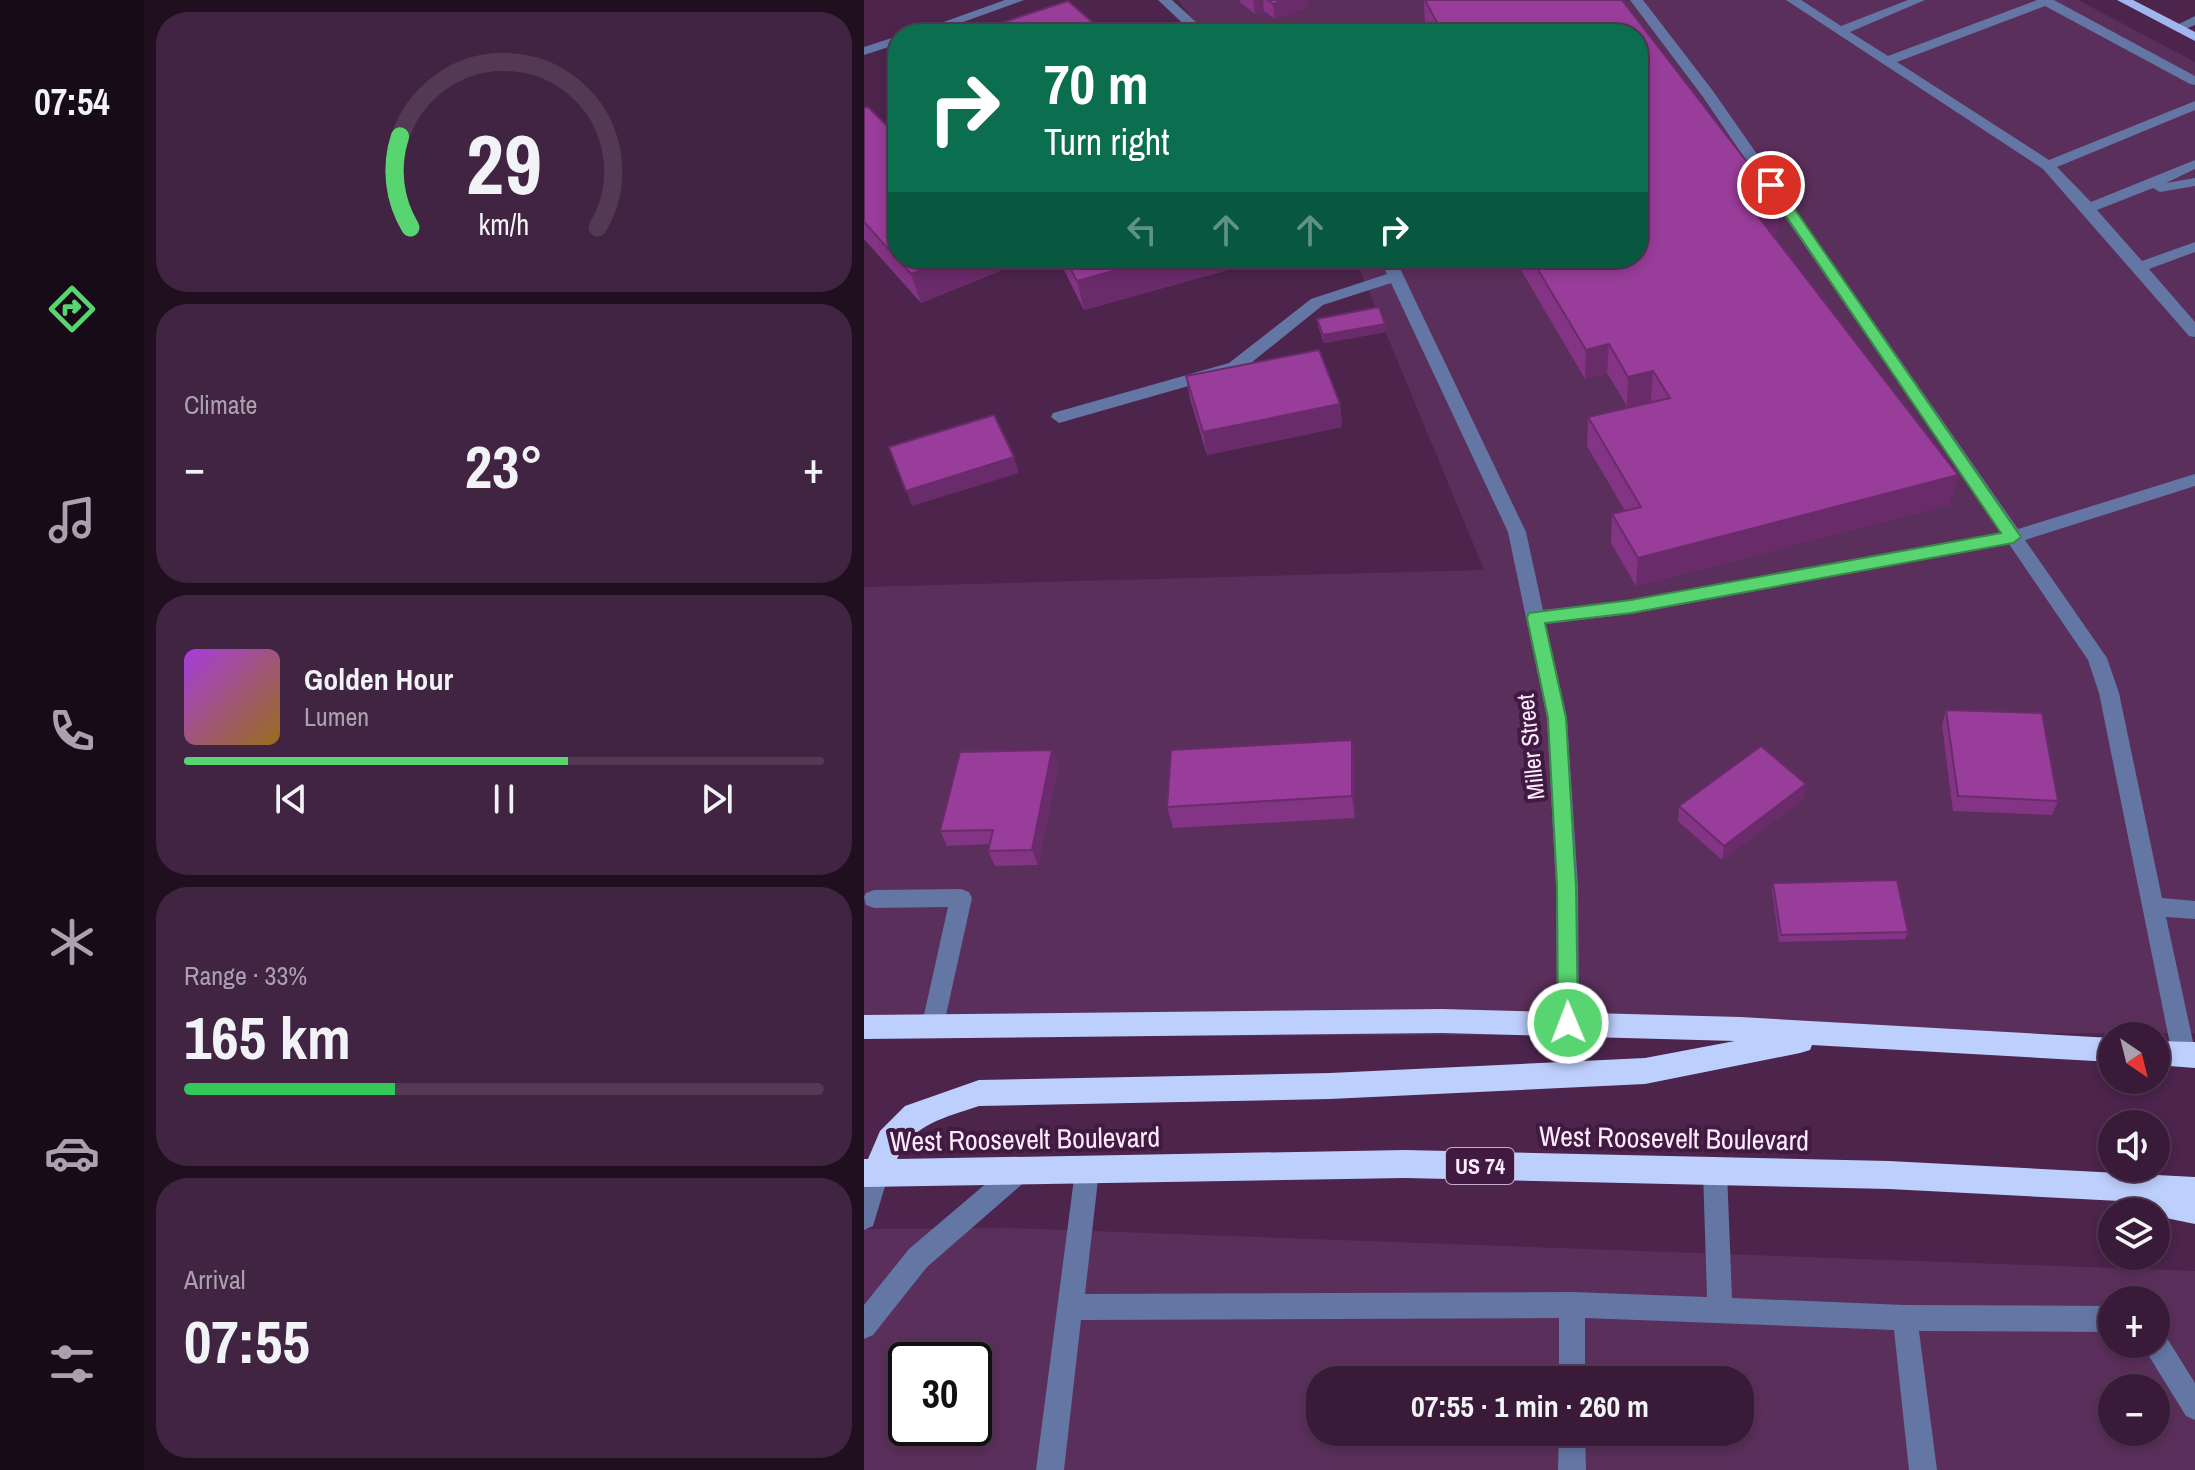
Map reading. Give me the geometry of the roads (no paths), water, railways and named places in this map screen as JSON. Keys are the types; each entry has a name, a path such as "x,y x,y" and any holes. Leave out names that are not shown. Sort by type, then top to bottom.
{"highway":[{"path":"864,1027 1442,1021 1568,1023 2098,1049"},
{"path":"871,1173 890,1141 915,1115 979,1093 1330,1086 1645,1071 1834,1034"},
{"path":"2170,1054 2190,1055"},
{"name":"West Roosevelt Boulevard","path":"871,1173 1405,1164 1889,1175 2195,1191"},
{"path":"2096,1188 2195,1210"}],"main road":[{"path":"2123,0 2195,37"}],"street":[{"path":"947,24 1018,0"},
{"path":"1164,0 1191,24"},
{"path":"1636,0 1708,94 2097,658 2109,693 2154,907 2190,1055"},
{"path":"1793,0 2048,166 2195,332"},
{"path":"1840,31 1919,0"},
{"path":"1887,61 2046,1 2195,81"},
{"path":"2178,28 2195,20"},
{"path":"864,51 888,43"},
{"path":"2048,166 2195,105"},
{"path":"2088,208 2129,194 2195,164"},
{"path":"2129,194 2195,182"},
{"path":"2139,267 2195,247"},
{"path":"1059,417 1235,367 1317,302 1389,268"},
{"name":"Miller Street","path":"1391,268 1517,532 1557,718 1567,886 1568,1023"},
{"path":"1535,618 1631,607 2013,537 2195,480"},
{"path":"874,899 961,898 933,1024"},
{"path":"2154,907 2195,910"},
{"path":"1050,1470 1087,1171"},
{"path":"1715,1171 1720,1311"},
{"path":"864,1326 918,1258 1018,1172"},
{"path":"864,1218 871,1173"},
{"path":"1069,1307 1572,1305 1905,1318 2098,1319"},
{"path":"1572,1305 1572,1366"},
{"path":"1905,1318 1923,1470"},
{"path":"2165,1358 2195,1407"},
{"path":"1572,1446 1572,1470"}]}
